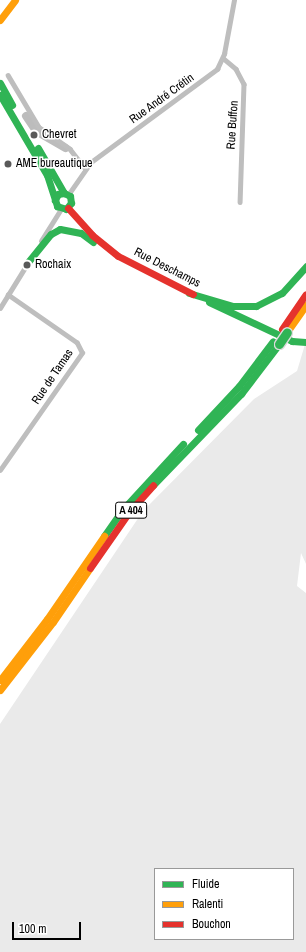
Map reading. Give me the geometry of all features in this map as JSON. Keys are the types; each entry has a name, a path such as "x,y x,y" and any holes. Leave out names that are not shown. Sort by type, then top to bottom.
{"main road":[{"path":"0,20 15,0"},
{"path":"0,83 66,194 72,200 64,209 57,206 47,175 1,100"},
{"path":"55,200 58,194 66,194"},
{"name":"Rue Deschamps","path":"64,209 106,247 147,273 268,331 292,341 306,342"},
{"path":"28,262 51,234 60,230 70,229 81,232 108,253 147,273"},
{"path":"189,293 233,306 256,306 282,293 306,266"},
{"name":"A 404","path":"0,690 53,622 129,512 162,474 241,394 276,343 306,294"},
{"name":"A 404","path":"284,330 306,305"},
{"name":"A 404","path":"0,680 47,619 134,496 230,397 276,343"}],"street":[{"name":"Rue André Crétin","path":"66,194 85,168 217,69 223,58 234,0"},
{"name":"Rue Buffon","path":"223,58 236,69 244,84 240,202"},
{"path":"8,75 39,127 70,149 85,168"},
{"path":"0,308 28,262 64,209"},
{"name":"Rue de Tamas","path":"0,470 81,357 82,350 77,343 8,295"}],"shaded area":[{"path":"306,341 306,564 301,553 297,586 306,593 306,952 0,952 0,724 143,511 254,399 297,371"}],"waterway":[{"path":"26,116 36,131 65,148"}],"traffic: fast":[{"path":"0,83 12,105"},
{"path":"0,95 47,175 57,206 66,209 71,203 70,196 64,193 58,194 55,200"},
{"path":"38,148 64,193"},
{"path":"28,262 51,234 60,229 81,233 93,242"},
{"path":"189,293 233,306 256,306 282,293 306,266"},
{"path":"209,302 292,341 306,342"},
{"path":"279,344 287,332"},
{"path":"198,430 239,386 273,341"},
{"path":"153,485 241,394 279,344"},
{"path":"104,536 122,510 183,444"}],"traffic: slow":[{"path":"0,20 15,0"},
{"path":"287,332 306,305"},
{"path":"0,680 47,619 104,536"},
{"path":"0,690 53,622 90,568"}],"traffic: jam":[{"path":"68,208 92,235 118,256 193,294"},
{"path":"282,329 306,294"},
{"path":"90,568 129,512 153,485"}],"place":[{"name":"Chevret","path":"34,135"},
{"name":"AME bureautique","path":"8,164"},
{"name":"Rochaix","path":"27,265"}]}
